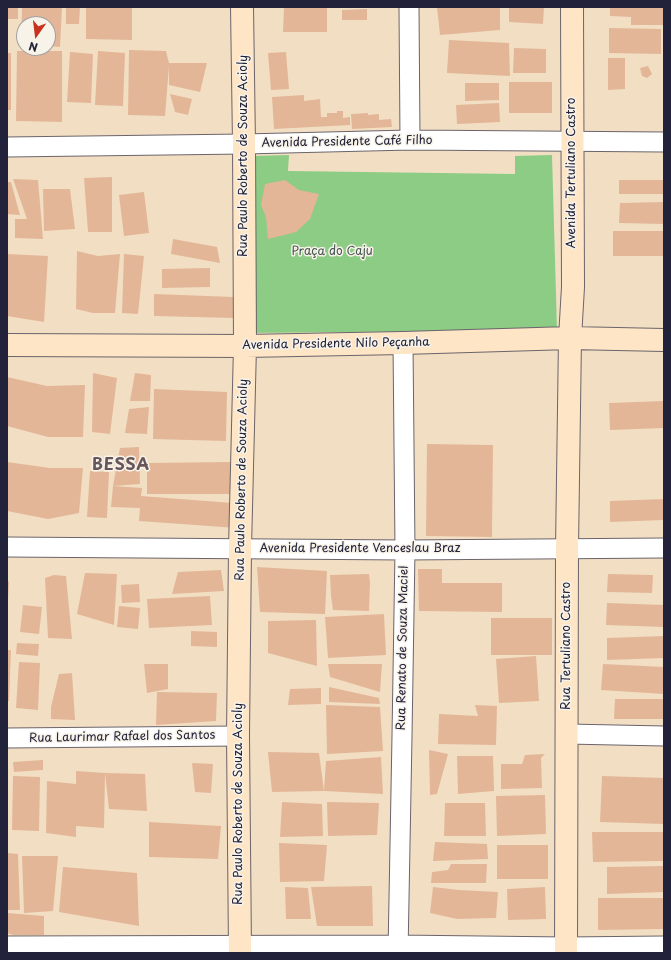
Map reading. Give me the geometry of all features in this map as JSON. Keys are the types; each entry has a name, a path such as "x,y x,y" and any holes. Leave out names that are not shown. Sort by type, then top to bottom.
{"street":[{"name":"Rua Paulo Roberto de Souza Acioly","path":"240,950 238,736 240,548 245,346 242,7"},
{"path":"409,7 410,140"},
{"name":"Avenida Tertuliano Castro","path":"570,338 573,288 572,7"},
{"name":"Avenida Presidente Café Filho","path":"7,147 410,140 664,142"},
{"name":"Avenida Presidente Nilo Peçanha","path":"7,345 245,346 570,338 664,340"},
{"name":"Rua Tertuliano Castro","path":"566,950 567,548 570,338"},
{"name":"Rua Renato de Souza Maciel","path":"398,949 405,550 403,343"},
{"name":"Avenida Presidente Venceslau Braz","path":"7,547 405,550 664,548"},
{"path":"567,734 664,736"},
{"name":"Rua Laurimar Rafael dos Santos","path":"7,738 238,736"},
{"path":"7,946 240,950 566,950 664,946"}],"green space":[{"name":"Praça do Caju","path":"289,155 288,171 515,174 515,156 552,155 557,330 249,333 252,156"}],"building":[{"path":"7,7 18,7 18,16 16,16 16,19 7,19"},
{"path":"22,7 62,7 60,47 56,47 56,16 22,16"},
{"path":"66,7 80,7 79,24 66,24"},
{"path":"86,7 132,7 132,40 86,39"},
{"path":"284,7 327,7 327,32 283,32"},
{"path":"437,7 500,7 500,30 440,35"},
{"path":"509,7 544,7 543,24 509,22"},
{"path":"610,7 664,7 664,25 631,25 631,17 610,16"},
{"path":"367,9 367,20 342,20 342,10"},
{"path":"609,28 661,29 661,54 609,53"},
{"path":"449,40 509,43 510,76 447,73"},
{"path":"514,48 546,49 546,73 513,73"},
{"path":"129,50 166,51 169,63 207,63 200,92 169,85 169,66 165,116 128,115"},
{"path":"56,51 62,51 62,122 16,121 17,56 56,56"},
{"path":"98,51 125,53 123,106 95,105"},
{"path":"70,52 93,54 91,103 67,102"},
{"path":"286,52 289,89 271,90 268,53"},
{"path":"7,53 11,53 11,110 7,110"},
{"path":"608,58 625,58 625,89 608,90"},
{"path":"648,66 652,74 647,78 642,76 640,68"},
{"path":"509,82 552,82 552,113 509,113"},
{"path":"465,83 499,83 499,100 465,101"},
{"path":"170,94 192,99 188,115 175,112"},
{"path":"304,95 304,101 320,99 321,117 327,117 327,113 337,113 337,111 343,111 343,118 350,117 350,125 274,129 272,97"},
{"path":"499,103 500,122 457,124 456,105"},
{"path":"368,113 368,115 379,114 379,120 391,119 392,127 352,129 351,114"},
{"path":"112,177 112,232 88,232 84,178"},
{"path":"13,179 38,180 43,239 15,238 15,219 27,219"},
{"path":"285,180 299,190 319,194 310,219 296,232 268,239 266,217 261,205 265,184"},
{"path":"619,180 664,180 664,194 619,194"},
{"path":"7,182 11,182 20,215 7,214"},
{"path":"43,189 70,189 75,229 44,231"},
{"path":"144,192 149,233 124,236 119,195"},
{"path":"664,202 664,224 619,223 620,203"},
{"path":"613,231 664,231 664,256 613,256"},
{"path":"173,239 217,247 220,263 171,254"},
{"path":"77,251 98,256 120,254 115,313 93,313 76,309"},
{"path":"7,254 48,256 44,322 7,316"},
{"path":"124,254 144,256 138,314 122,313"},
{"path":"210,268 210,287 162,288 162,269"},
{"path":"154,294 234,297 233,318 154,316"},
{"path":"93,373 117,378 110,434 92,432"},
{"path":"135,373 151,375 150,401 130,401"},
{"path":"7,377 47,386 85,385 83,437 48,437 7,426"},
{"path":"154,389 227,392 226,441 153,439"},
{"path":"664,401 664,428 610,430 609,403"},
{"path":"149,407 147,434 125,433 129,409"},
{"path":"427,444 493,445 492,537 426,536"},
{"path":"139,447 140,484 113,486 120,448"},
{"path":"7,462 50,468 83,468 79,513 48,519 7,511"},
{"path":"230,462 230,494 147,494 147,463"},
{"path":"90,471 109,472 107,518 87,517"},
{"path":"113,486 142,488 141,496 232,503 237,528 139,521 140,508 111,507"},
{"path":"664,499 664,520 610,522 610,501"},
{"path":"257,567 327,571 325,614 260,612"},
{"path":"418,569 442,569 442,583 502,583 502,612 419,611"},
{"path":"221,570 224,591 172,594 178,572"},
{"path":"85,573 117,574 114,625 77,614"},
{"path":"369,574 369,611 333,610 330,575"},
{"path":"608,574 653,575 652,593 607,592"},
{"path":"54,575 66,576 72,639 48,638 45,578"},
{"path":"7,581 9,582 8,599 7,598"},
{"path":"139,584 140,602 122,603 121,585"},
{"path":"210,596 212,625 149,628 147,599"},
{"path":"607,603 664,605 664,627 606,625"},
{"path":"23,605 42,607 39,634 20,632"},
{"path":"119,606 140,608 138,629 117,627"},
{"path":"384,614 386,655 328,658 325,617"},
{"path":"491,618 552,618 552,655 491,655"},
{"path":"316,620 317,666 268,653 268,621"},
{"path":"191,631 217,632 217,647 191,646"},
{"path":"664,636 664,658 607,660 607,638"},
{"path":"17,643 39,644 38,656 16,654"},
{"path":"7,650 11,650 9,701 7,701"},
{"path":"536,656 539,701 499,703 496,659"},
{"path":"19,662 40,663 38,710 16,708"},
{"path":"144,664 168,664 168,689 147,693"},
{"path":"328,664 382,664 380,692 330,677"},
{"path":"603,664 664,667 664,694 601,690"},
{"path":"72,673 75,720 51,719 51,707 59,674"},
{"path":"329,687 379,698 380,704 329,702"},
{"path":"321,688 321,704 288,705 290,689"},
{"path":"157,692 217,693 216,721 156,725"},
{"path":"615,699 664,699 664,719 614,719"},
{"path":"326,705 380,707 383,751 327,754"},
{"path":"475,705 497,706 496,745 438,744 439,714 478,716"},
{"path":"429,750 448,754 437,794 430,795"},
{"path":"268,752 319,753 324,791 272,792"},
{"path":"545,754 541,758 542,788 501,789 501,764 522,764 525,755"},
{"path":"457,756 493,756 494,791 458,794"},
{"path":"381,757 383,794 324,791 326,761"},
{"path":"43,760 43,770 14,772 13,762"},
{"path":"192,763 213,764 211,793 195,792"},
{"path":"76,771 105,773 104,828 76,826 76,837 46,833 47,781 76,784"},
{"path":"105,773 145,774 147,811 109,809"},
{"path":"13,776 40,777 39,831 12,830"},
{"path":"602,776 664,778 664,824 600,822"},
{"path":"545,795 546,834 497,836 496,796"},
{"path":"282,802 322,804 323,836 280,837"},
{"path":"327,802 379,803 377,835 328,836"},
{"path":"445,803 485,803 486,836 444,836"},
{"path":"149,822 221,826 218,859 149,857"},
{"path":"592,832 664,832 664,861 593,862"},
{"path":"435,842 487,844 488,859 433,861"},
{"path":"279,843 327,845 324,881 280,882"},
{"path":"497,845 548,845 548,879 497,879"},
{"path":"7,853 18,854 20,910 7,910"},
{"path":"22,856 58,856 53,911 24,913"},
{"path":"451,864 487,864 486,883 431,883 432,872 448,870"},
{"path":"664,866 664,892 607,894 607,867"},
{"path":"63,867 137,873 139,926 59,912"},
{"path":"372,886 373,926 317,926 311,887"},
{"path":"285,887 308,888 311,919 286,919"},
{"path":"433,887 498,892 496,918 457,919 430,913"},
{"path":"545,887 546,919 508,920 507,889"},
{"path":"598,898 664,898 664,929 598,930"},
{"path":"7,913 44,916 44,935 13,935 7,933"}],"district":[{"name":"BESSA","path":"121,466"}]}
